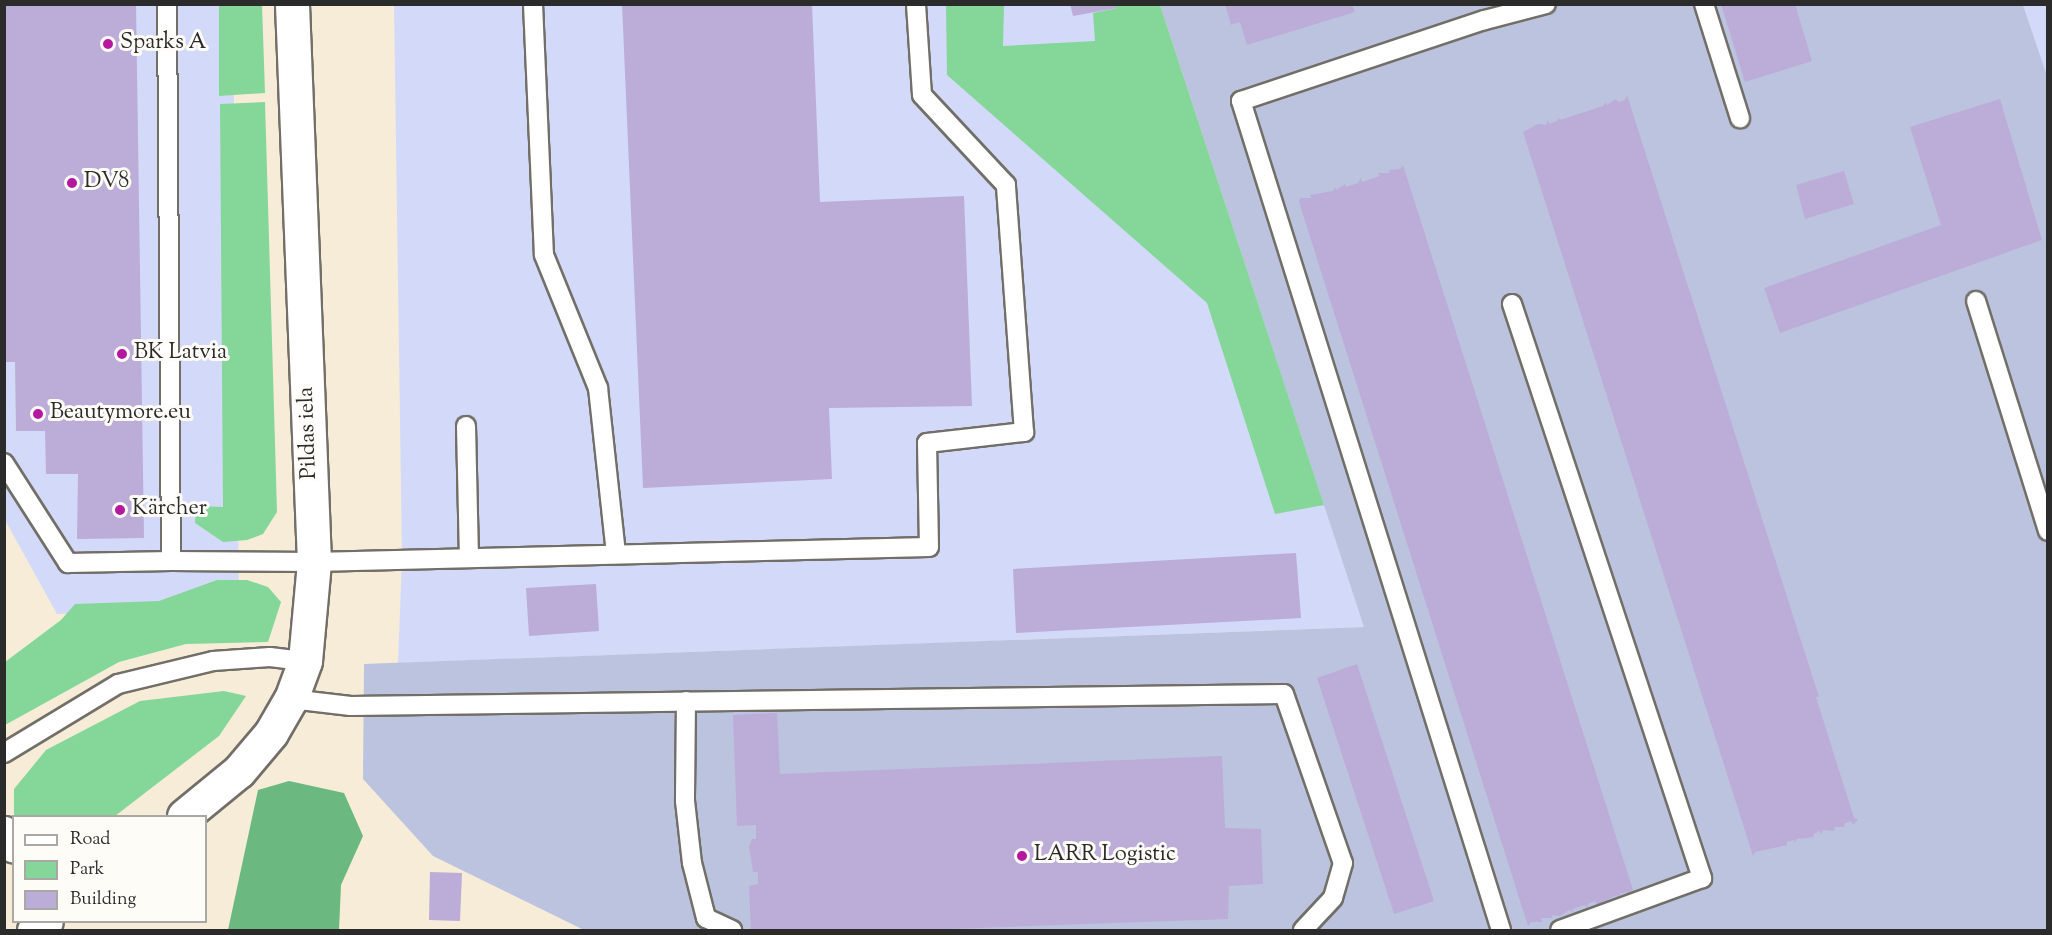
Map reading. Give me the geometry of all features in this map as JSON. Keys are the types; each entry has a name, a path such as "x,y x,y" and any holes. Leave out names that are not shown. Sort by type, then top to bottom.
{"street":[{"name":"Pildas iela","path":"185,815 239,771 271,733 291,699 305,661 314,562 292,4"}],"lane":[{"path":"167,4 171,561"},
{"path":"533,4 544,255 598,388 616,554"},
{"path":"4,463 68,563 314,562 929,547 927,443 1024,432 1006,185 922,95 916,4"},
{"path":"1502,930 1242,101 1485,20 1546,4"},
{"path":"1704,4 1740,118"},
{"path":"1976,302 2048,531"},
{"path":"1512,304 1702,878 1560,930"},
{"path":"466,426 469,558"},
{"path":"4,753 118,684 213,661 270,657 305,661"},
{"path":"291,699 351,706 1284,694 1343,862 1333,898 1303,930"},
{"path":"686,701 685,801 692,862 706,918 732,930"}],"shaded area":[{"path":"4,5 233,5 239,610 57,614 5,520"},
{"path":"394,5 1160,5 1365,627 398,663 402,558"},
{"path":"1160,5 2023,5 2048,79 2047,930 584,930 433,856 363,779 364,664 1364,627"},
{"path":"2023,5 2047,5 2047,79"}],"green space":[{"path":"219,5 262,5 265,93 219,96"},
{"path":"946,5 1004,5 1003,46 1095,41 1093,13 1117,8 1117,5 1160,5 1324,505 1275,514 1207,303 947,75"},
{"path":"265,102 277,512 263,534 247,540 223,542 195,523 196,506 223,507 220,104"},
{"path":"217,580 247,580 268,587 281,602 268,642 186,644 119,662 5,725 5,662 61,620 75,604 159,601"},
{"path":"224,691 246,696 219,736 116,815 14,815 14,789 46,750 140,701"},
{"path":"289,781 344,793 363,836 341,885 339,930 228,930 258,790"}],"building":[{"name":"DV8","path":"4,4 136,4 144,538 77,539 78,474 46,474 45,431 16,431 15,362 4,362"},
{"path":"622,4 812,4 820,202 964,196 972,406 829,408 832,479 643,488"},
{"path":"1070,4 1117,4 1117,8 1073,16"},
{"path":"1225,4 1352,4 1355,12 1247,45 1240,22 1231,25"},
{"path":"1721,4 1795,4 1812,61 1745,82"},
{"path":"1627,95 1819,697 1816,697 1854,818 1858,820 1853,825 1851,821 1844,824 1845,827 1834,827 1835,831 1823,830 1821,835 1820,831 1813,834 1814,837 1797,839 1795,843 1794,840 1787,842 1787,845 1755,852 1753,856 1523,132 1538,124 1546,125 1548,120 1549,124 1557,121 1559,117 1560,120 1603,106 1606,102 1607,105 1616,99 1618,102 1625,100"},
{"path":"2000,99 2042,240 1780,333 1764,288 1941,225 1910,127"},
{"path":"1403,165 1633,890 1628,895 1627,892 1620,894 1618,898 1617,895 1597,905 1595,901 1588,904 1587,908 1585,905 1572,909 1574,912 1569,910 1560,916 1551,915 1553,918 1541,918 1542,922 1531,922 1528,926 1299,202 1300,198 1311,198 1310,195 1333,191 1335,187 1336,190 1345,184 1346,187 1358,183 1361,178 1362,182 1380,176 1378,173 1390,173 1389,170 1400,169"},
{"path":"1844,171 1854,204 1805,219 1796,185"},
{"path":"1296,553 1301,618 1016,633 1013,569"},
{"path":"596,584 599,631 529,636 526,588"},
{"path":"1357,664 1434,901 1394,914 1317,678"},
{"name":"LARR Logistic","path":"777,713 780,774 1222,756 1225,828 1261,829 1263,884 1229,886 1228,919 921,930 751,930 749,886 758,884 758,872 753,872 749,847 752,839 756,839 756,825 737,826 733,715"},
{"path":"430,872 462,873 460,921 429,920"}],"place":[{"name":"Sparks A","path":"108,44"},
{"name":"DV8","path":"72,183"},
{"name":"BK Latvia","path":"122,354"},
{"name":"Beautymore.eu","path":"38,414"},
{"name":"Kärcher","path":"120,510"},
{"name":"LARR Logistic","path":"1022,856"}]}
